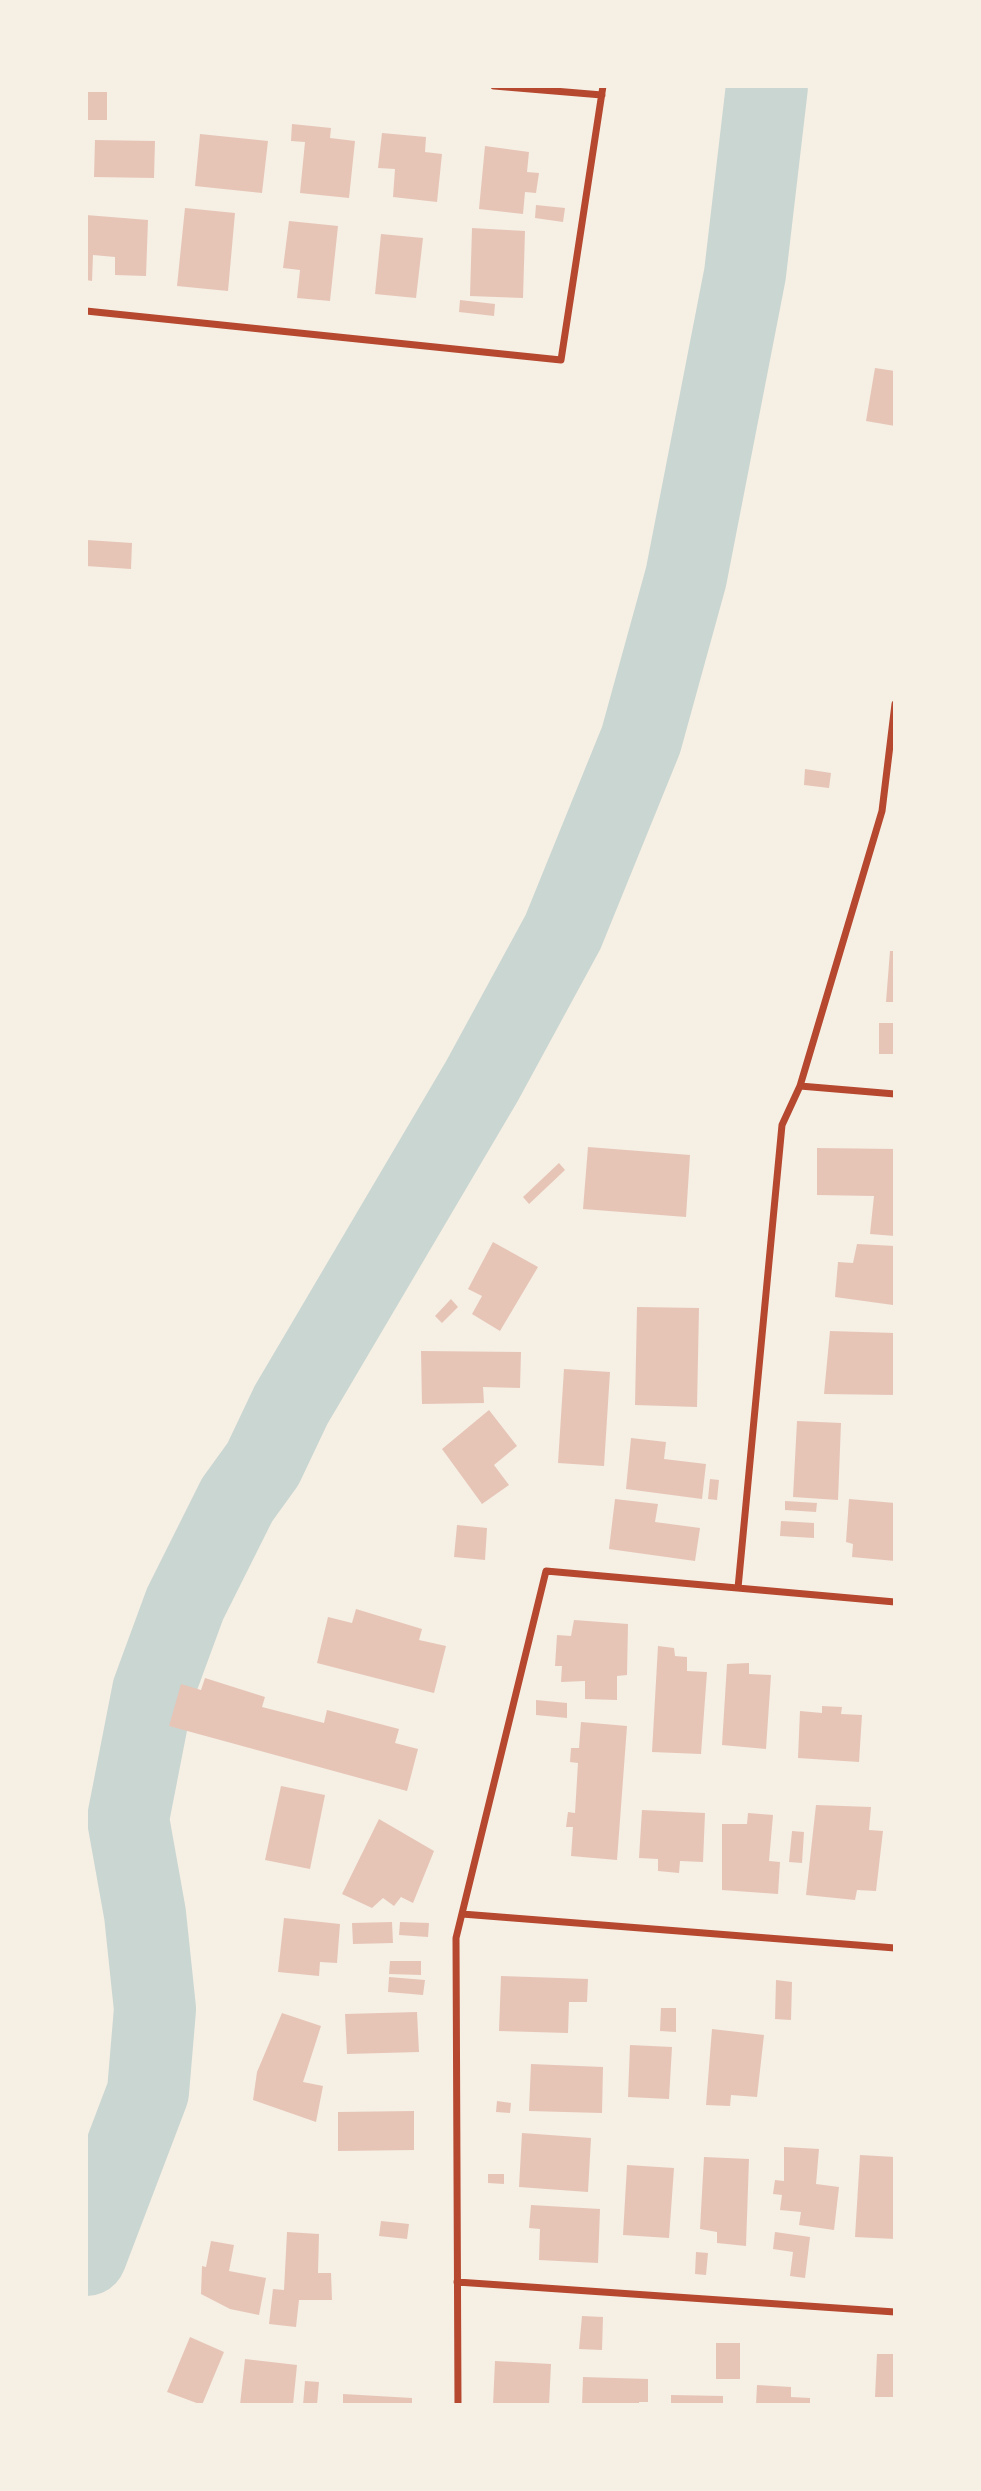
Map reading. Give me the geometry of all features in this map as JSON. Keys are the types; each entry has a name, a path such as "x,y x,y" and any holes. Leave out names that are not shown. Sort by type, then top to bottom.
{"street":[{"path":"494,86 602,95"},
{"path":"86,311 561,360 603,86"},
{"path":"738,1588 782,1125 800,1086 882,811 895,704"},
{"path":"800,1086 895,1094"},
{"path":"458,2405 456,1938 546,1571 895,1602"},
{"path":"462,1914 895,1948"},
{"path":"457,2282 895,2312"}],"building":[{"path":"86,92 107,92 107,120 86,120"},
{"path":"292,124 331,128 330,138 355,141 349,198 300,193 305,142 291,141"},
{"path":"382,133 426,137 425,152 442,154 437,202 393,197 395,169 378,168"},
{"path":"200,134 268,141 262,193 195,186"},
{"path":"95,140 155,141 154,178 94,177"},
{"path":"485,146 529,152 527,172 539,173 536,193 525,192 523,214 479,209"},
{"path":"536,205 565,208 563,222 535,218"},
{"path":"185,208 235,213 228,291 177,286"},
{"path":"86,215 148,220 146,276 115,275 115,257 93,255 92,281 86,280"},
{"path":"289,221 338,226 330,301 297,298 300,270 283,268"},
{"path":"472,228 525,231 523,298 470,296"},
{"path":"381,234 423,238 416,298 375,294"},
{"path":"460,300 495,304 494,316 459,312"},
{"path":"875,368 895,371 895,426 866,421"},
{"path":"87,540 132,543 131,569 86,566"},
{"path":"805,769 831,773 829,788 804,785"},
{"path":"890,951 895,951 895,1002 886,1002"},
{"path":"879,1023 895,1023 895,1054 879,1054"},
{"path":"588,1147 690,1155 686,1217 583,1209"},
{"path":"817,1148 895,1149 895,1236 870,1234 874,1196 817,1195"},
{"path":"559,1163 565,1170 529,1204 523,1197"},
{"path":"493,1242 538,1267 500,1331 472,1314 482,1296 468,1289"},
{"path":"857,1244 895,1246 893,1305 835,1297 838,1262 853,1263"},
{"path":"451,1299 458,1307 442,1323 435,1316"},
{"path":"637,1307 699,1308 697,1407 635,1405"},
{"path":"830,1331 895,1333 895,1395 824,1394"},
{"path":"421,1351 521,1352 520,1388 483,1387 484,1403 422,1404"},
{"path":"564,1369 610,1372 604,1466 558,1463"},
{"path":"489,1410 517,1446 494,1465 509,1485 482,1504 442,1449"},
{"path":"797,1421 841,1423 838,1500 793,1497"},
{"path":"631,1438 666,1442 664,1459 706,1464 702,1499 626,1489"},
{"path":"710,1479 719,1480 717,1500 708,1499"},
{"path":"615,1499 658,1504 655,1522 700,1528 695,1561 609,1549"},
{"path":"849,1499 895,1503 895,1561 852,1557 853,1544 846,1542"},
{"path":"785,1501 817,1503 816,1512 785,1510"},
{"path":"781,1521 814,1523 814,1538 780,1536"},
{"path":"457,1525 487,1528 485,1560 454,1557"},
{"path":"356,1609 422,1629 419,1640 446,1646 434,1693 317,1663 328,1617 352,1623"},
{"path":"574,1620 628,1624 627,1675 617,1676 617,1700 585,1699 585,1681 561,1682 562,1666 555,1666 557,1635 571,1636"},
{"path":"658,1646 674,1648 675,1656 687,1657 687,1671 707,1672 701,1754 652,1752"},
{"path":"749,1663 749,1674 771,1675 766,1749 722,1745 727,1664"},
{"path":"205,1678 265,1697 262,1707 324,1723 327,1710 399,1729 395,1743 418,1749 407,1791 169,1726 181,1684 201,1690"},
{"path":"536,1700 567,1703 567,1718 536,1715"},
{"path":"822,1706 842,1707 841,1714 862,1715 859,1762 798,1758 800,1711 822,1713"},
{"path":"581,1722 627,1726 617,1860 571,1856 573,1827 566,1827 568,1812 575,1813 578,1763 570,1762 571,1748 579,1748"},
{"path":"281,1786 325,1795 310,1869 265,1860"},
{"path":"816,1805 871,1807 869,1830 883,1831 876,1891 857,1890 855,1900 806,1895"},
{"path":"642,1810 705,1813 703,1862 680,1861 679,1873 658,1871 658,1859 639,1858"},
{"path":"748,1813 773,1815 769,1861 780,1862 778,1894 722,1890 722,1824 747,1824"},
{"path":"379,1819 434,1851 413,1903 401,1897 394,1906 383,1898 372,1908 342,1894"},
{"path":"792,1831 804,1832 802,1863 789,1862"},
{"path":"284,1918 340,1924 337,1963 320,1962 319,1976 278,1972"},
{"path":"392,1922 393,1943 353,1944 352,1923"},
{"path":"400,1922 429,1923 428,1937 399,1935"},
{"path":"390,1961 421,1961 421,1975 389,1974"},
{"path":"501,1976 588,1979 587,2002 569,2002 568,2033 499,2031"},
{"path":"389,1977 425,1980 423,1995 388,1992"},
{"path":"776,1980 792,1982 791,2020 775,2019"},
{"path":"661,2008 676,2008 676,2032 660,2031"},
{"path":"417,2012 419,2052 347,2054 345,2014"},
{"path":"282,2013 321,2026 303,2082 323,2086 316,2122 253,2100 257,2072"},
{"path":"712,2029 764,2035 757,2097 731,2095 730,2106 706,2105"},
{"path":"630,2045 672,2047 669,2099 628,2097"},
{"path":"531,2064 603,2067 602,2113 529,2111"},
{"path":"497,2101 511,2103 510,2113 496,2112"},
{"path":"414,2111 414,2150 338,2151 338,2112"},
{"path":"522,2133 591,2138 588,2192 519,2187"},
{"path":"784,2147 819,2149 816,2184 839,2187 834,2230 799,2225 801,2212 780,2210 782,2195 773,2194 775,2180 784,2181"},
{"path":"860,2155 895,2157 895,2239 855,2237"},
{"path":"704,2157 749,2159 746,2246 717,2243 717,2232 700,2229"},
{"path":"627,2165 674,2168 669,2238 623,2235"},
{"path":"488,2174 504,2174 504,2184 488,2183"},
{"path":"531,2205 600,2209 598,2263 539,2260 540,2229 529,2228"},
{"path":"381,2221 409,2224 407,2239 379,2236"},
{"path":"287,2232 319,2234 318,2273 331,2273 332,2300 299,2300 296,2327 269,2324 273,2289 284,2290"},
{"path":"775,2232 810,2237 805,2278 790,2276 793,2252 773,2249"},
{"path":"211,2241 234,2245 229,2271 266,2278 259,2315 230,2309 201,2294 202,2266 206,2267"},
{"path":"696,2252 708,2253 706,2275 695,2274"},
{"path":"582,2316 603,2317 602,2350 579,2349"},
{"path":"190,2337 224,2352 202,2405 167,2392"},
{"path":"716,2343 740,2343 740,2379 716,2379"},
{"path":"877,2354 895,2354 894,2397 875,2397"},
{"path":"245,2359 297,2365 293,2405 240,2405"},
{"path":"495,2361 551,2364 549,2405 493,2405"},
{"path":"583,2377 648,2379 648,2402 639,2402 639,2405 582,2405"},
{"path":"305,2381 319,2382 317,2405 303,2405"},
{"path":"757,2385 791,2387 791,2397 810,2398 810,2405 756,2405"},
{"path":"343,2394 412,2398 412,2405 343,2405"},
{"path":"671,2395 723,2396 723,2405 671,2405"}],"waterway":[{"path":"86,2255 148,2092 155,2009 145,1914 128,1819 153,1691 185,1604 237,1500 263,1464 291,1405 482,1081 563,932 641,740 686,577 745,274 767,86"}]}
